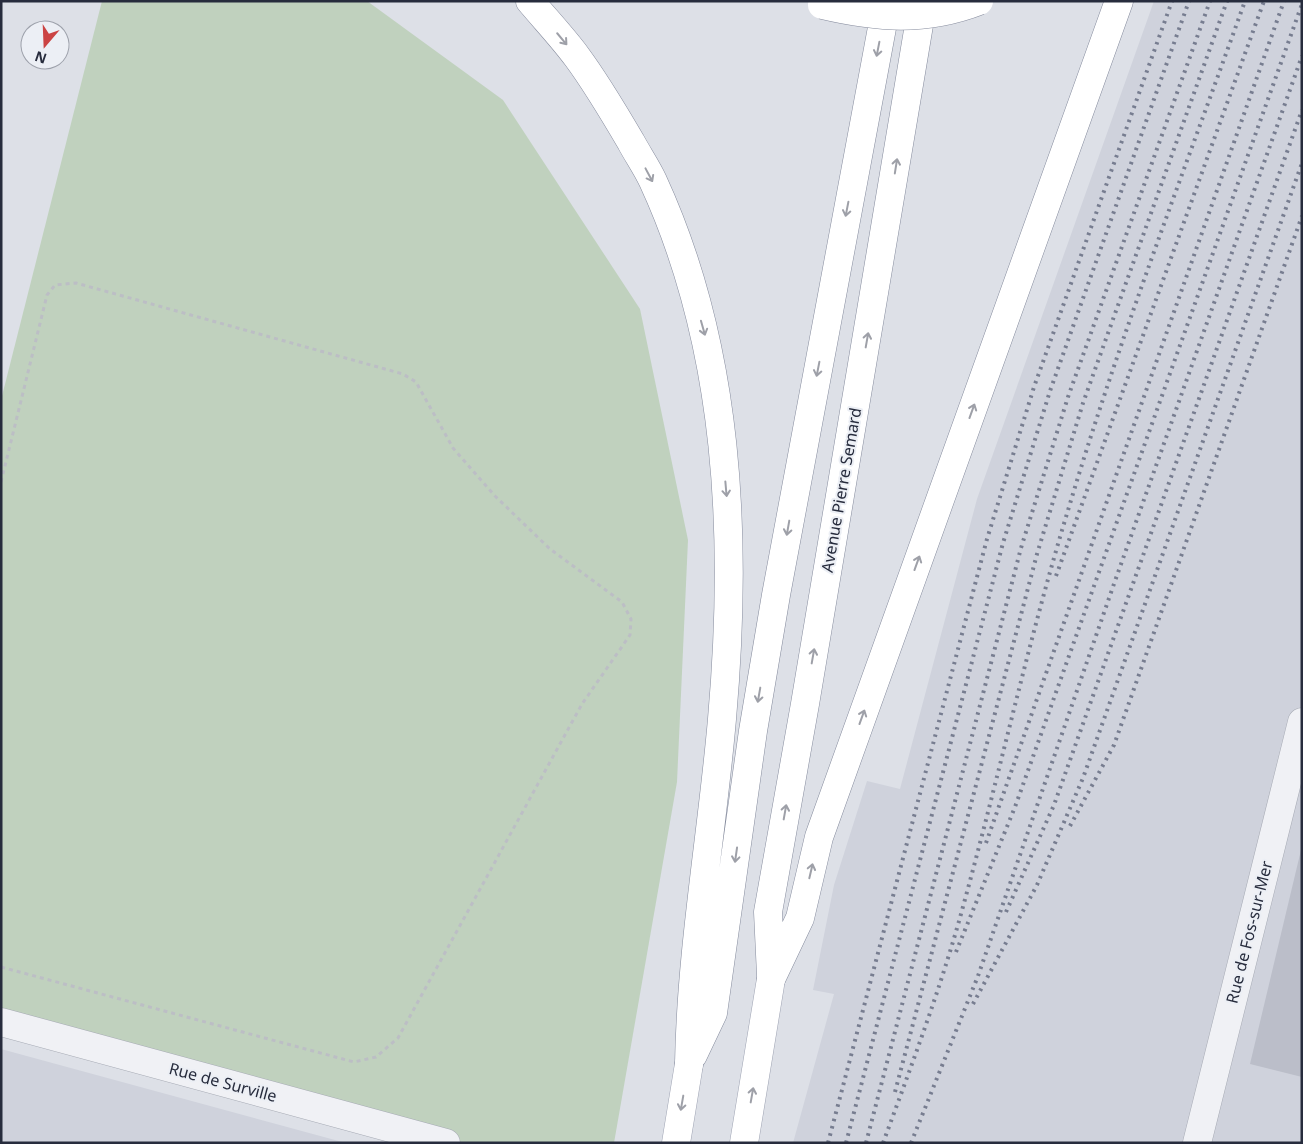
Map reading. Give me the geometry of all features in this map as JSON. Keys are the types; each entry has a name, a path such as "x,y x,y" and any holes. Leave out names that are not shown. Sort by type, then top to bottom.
{"main road":[{"path":"530,1 576,56 612,110 652,180 682,256 706,341 719,418 728,516 728,617 722,718 690,1010 689,1064 676,1143"},
{"path":"689,1064 713,1013 753,731 776,595 887,1"},
{"name":"Avenue Pierre Semard","path":"771,979 768,912 923,1"},
{"path":"818,3 878,16 918,15 955,10 979,1"},
{"path":"744,1143 771,979 800,918 820,837 1120,1"}],"lane":[{"name":"Rue de Fos-sur-Mer","path":"1197,1143 1302,722"},
{"name":"Rue de Surville","path":"1,1022 446,1143"}],"path":[{"path":"1,482 47,295 55,285 76,283 403,374 416,382 453,448 495,496 550,548 622,602 631,619 630,635 582,704 398,1038 376,1057 354,1062 1,968"}],"shaded area":[{"path":"1154,1 1302,1 1302,1143 793,1143 834,994 813,990 834,885 867,781 900,789 977,499"},
{"path":"1,1049 346,1143 1,1143"}],"green space":[{"path":"102,1 367,1 503,100 640,309 688,540 677,782 614,1143 462,1143 1,1017 1,400"}],"building":[{"path":"1302,850 1302,1077 1250,1064"}],"railway":[{"path":"828,1143 987,539 1034,387 1172,1"},
{"path":"846,1143 1003,543 1050,391 1189,1"},
{"path":"866,1143 1021,548 1068,397 1210,1"},
{"path":"895,1092 1037,554 1083,403 1227,1"},
{"path":"883,1143 926,1024 955,934 1054,556 1089,443 1131,316 1245,1"},
{"path":"1056,576 1264,1"},
{"path":"986,843 1284,1"},
{"path":"956,952 1015,807 1302,4"},
{"path":"911,1143 978,976 1115,581 1302,56"},
{"path":"1006,912 1054,805 1302,110"},
{"path":"973,1004 1037,885 1083,778 1302,163"},
{"path":"1070,826 1114,745 1302,216"}]}
